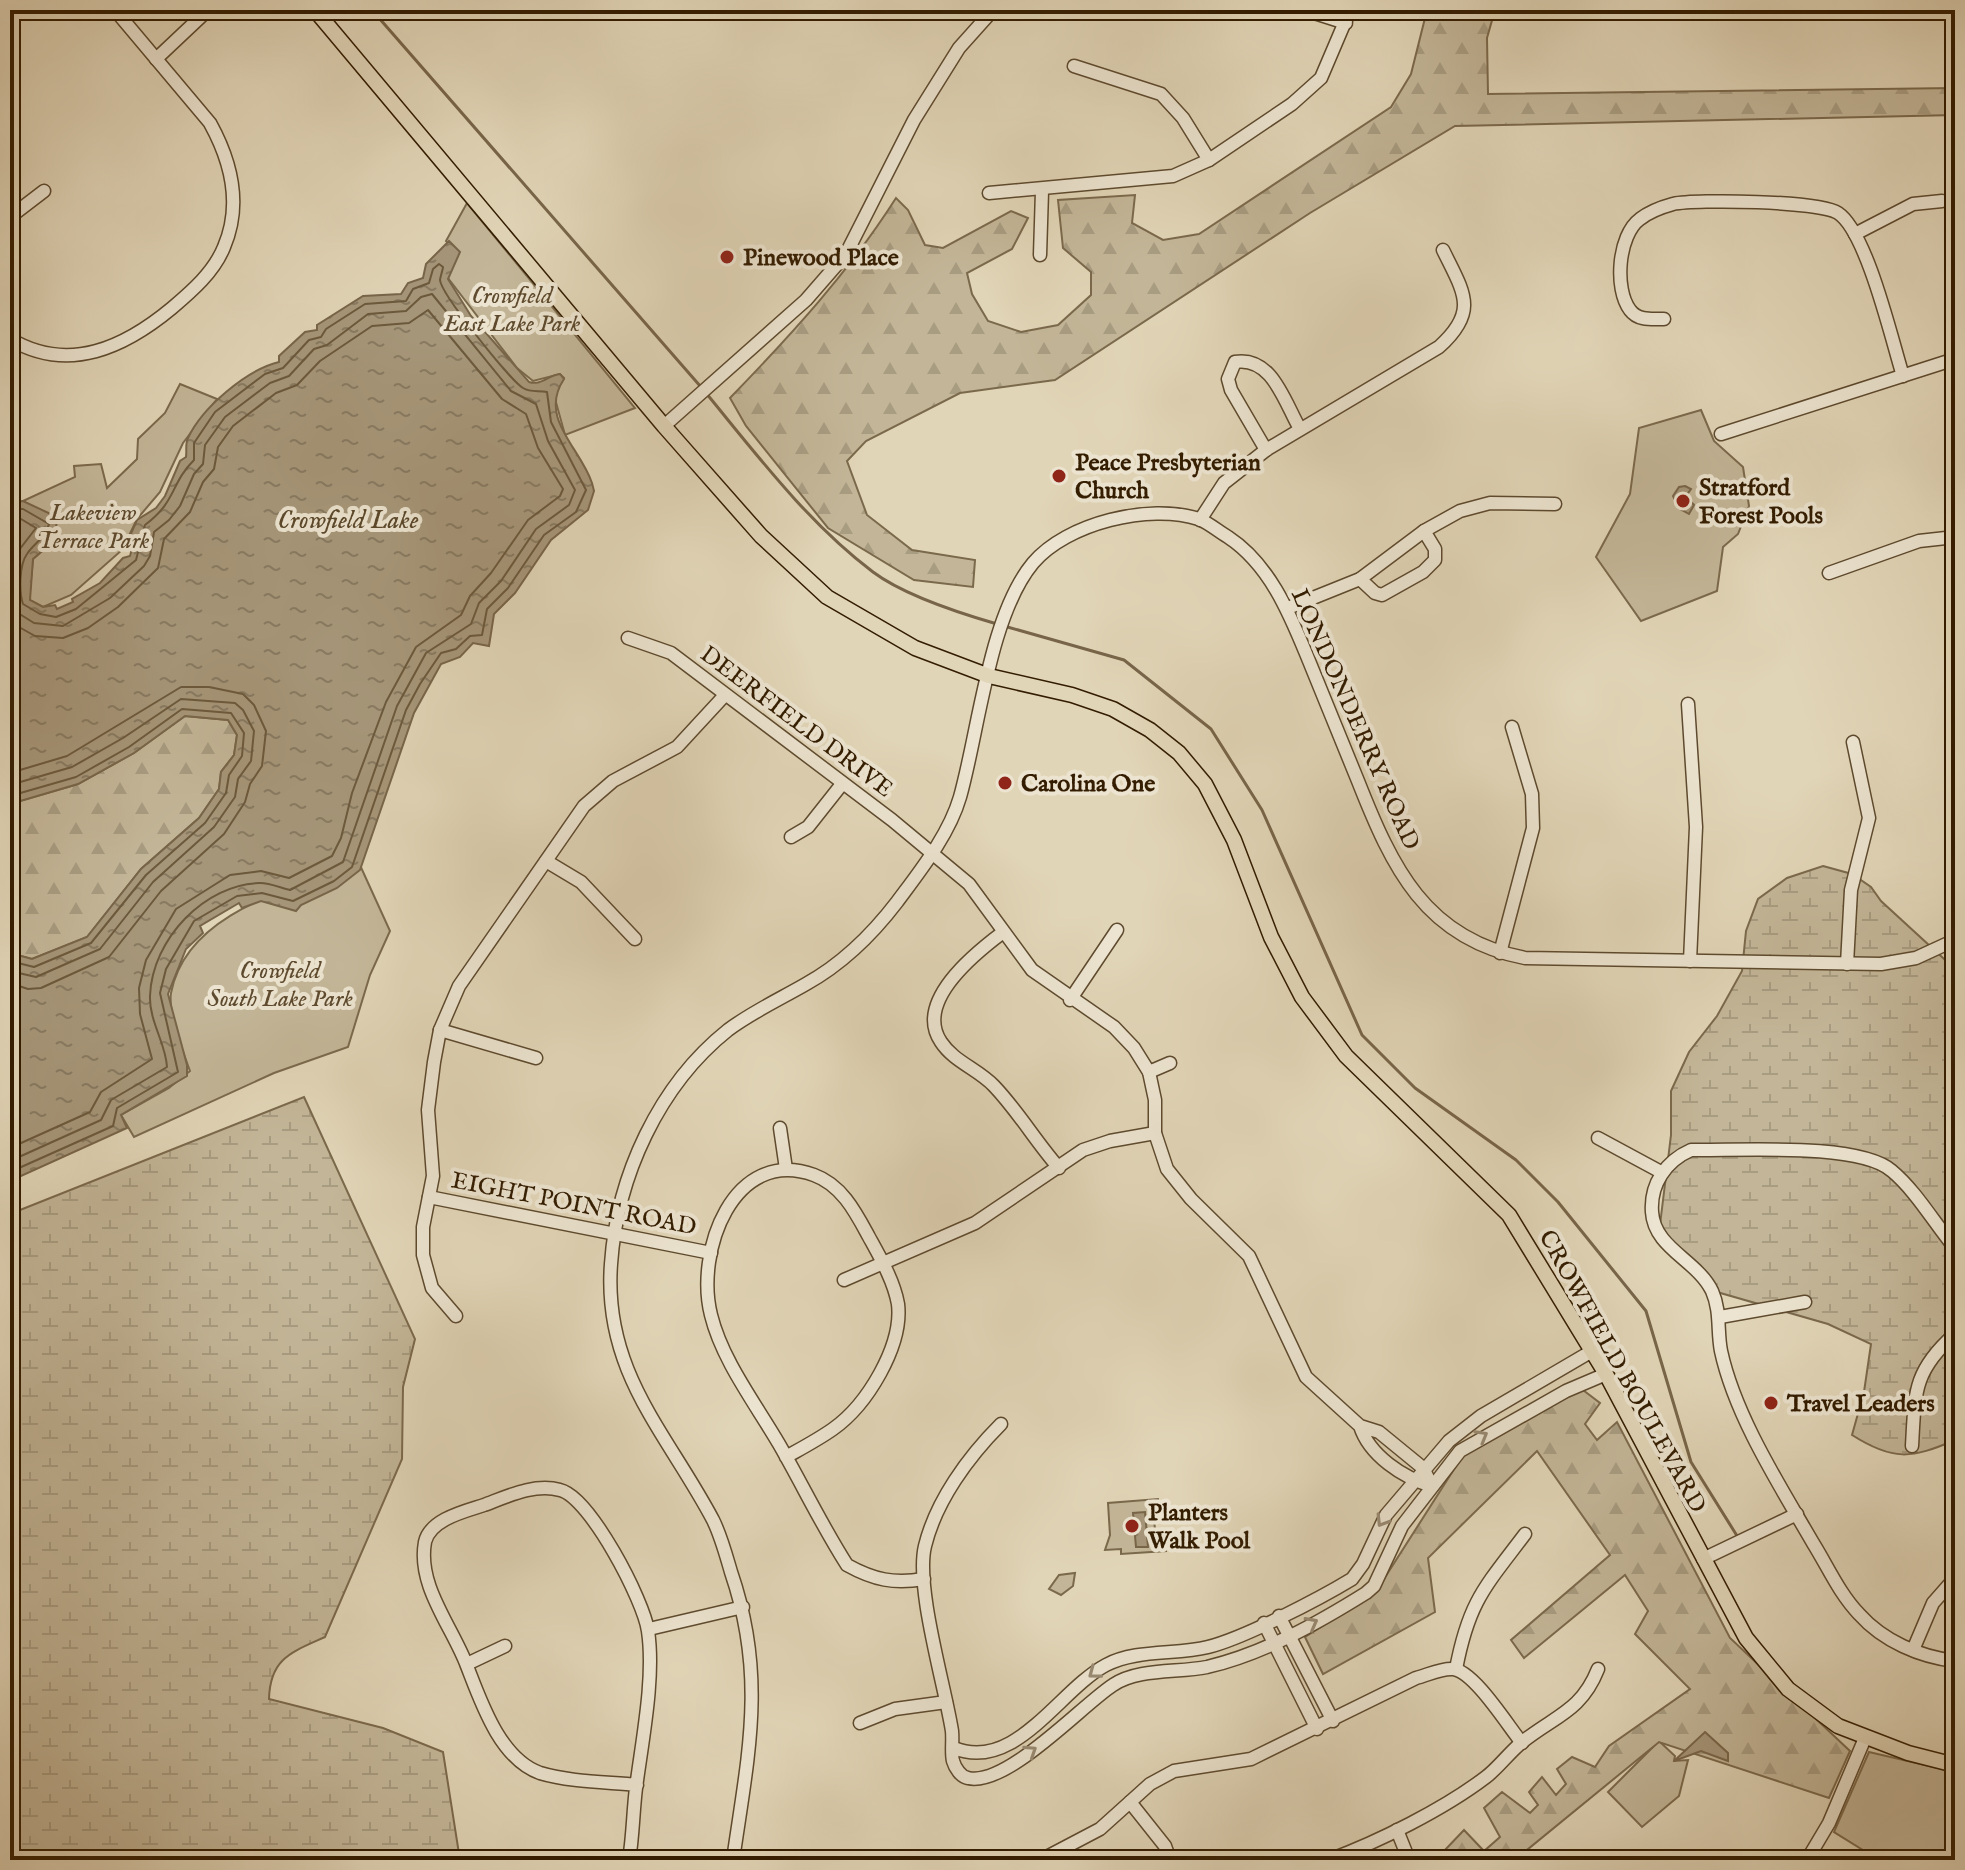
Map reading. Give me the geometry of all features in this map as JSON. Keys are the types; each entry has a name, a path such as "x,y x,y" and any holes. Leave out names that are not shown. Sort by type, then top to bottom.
{"main road":[{"name":"CROWFIELD BOULEVARD","path":"315,10 664,426 761,536 827,597 915,648 989,676 1072,695 1113,709 1150,730 1179,753 1205,784 1234,840 1271,937 1302,997 1357,1067 1509,1215 1606,1374 1746,1638 1788,1689 1838,1726 1865,1738 1955,1765"}],"street":[{"path":"10,339 44,352 81,356 121,344 141,333 192,291 224,248 232,210 230,166 210,123 115,10"},
{"path":"156,59 208,10"},
{"path":"830,10 853,10"},
{"path":"664,426 806,300 846,254 914,120 959,48 993,10"},
{"path":"989,193 1042,191 1173,176 1209,160 1292,104 1321,78 1348,16 1305,10"},
{"path":"1662,10 1668,13 1754,10"},
{"path":"1074,66 1161,94 1183,118 1209,160"},
{"path":"10,217 44,191"},
{"path":"1040,255 1042,191"},
{"path":"1855,234 1913,204 1942,201"},
{"path":"1664,319 1642,319 1630,311 1623,295 1623,248 1628,232 1637,220 1676,204 1815,205 1839,213 1855,234 1872,274 1903,376"},
{"path":"1200,520 1224,483 1266,450 1439,347 1458,330 1465,311 1461,287 1443,250"},
{"path":"1721,434 1955,359"},
{"path":"1266,450 1231,390 1228,379 1235,362 1249,360 1265,367 1300,429"},
{"path":"1288,608 1360,579 1424,531 1460,511 1490,503 1555,504"},
{"name":"LONDONDERRY ROAD","path":"733,1860 753,1716 753,1662 743,1607 714,1522 641,1403 620,1350 610,1268 615,1231 646,1132 661,1105 686,1073 731,1027 808,983 859,946 894,906 931,853 959,802 1006,609 1033,564 1057,542 1082,528 1117,518 1158,515 1200,520 1241,546 1263,570 1288,608 1386,851 1434,915 1457,933 1500,953 1574,961 1881,964 1916,958 1955,940"},
{"path":"1360,579 1375,593 1382,595 1423,572 1435,560 1435,549 1424,531"},
{"path":"1829,573 1919,541 1955,537"},
{"name":"DEERFIELD DRIVE","path":"628,638 671,653 969,884 1032,970 1070,1000 1114,1027 1149,1072"},
{"path":"456,1316 432,1288 423,1255 423,1227 433,1153 428,1110 440,1030 459,986 584,806 613,781 677,747 725,695"},
{"path":"1688,704 1696,827 1690,961"},
{"path":"1500,953 1533,828 1532,794 1512,727"},
{"path":"1847,964 1851,890 1869,818 1853,742"},
{"path":"791,837 808,827 842,784"},
{"path":"546,861 581,882 635,939"},
{"path":"1070,1000 1117,930"},
{"path":"1002,933 979,950 950,981 935,1019 940,1041 992,1083 1059,1168"},
{"path":"440,1030 536,1058"},
{"path":"1170,1063 1149,1072 1155,1100 1155,1133 1167,1169 1191,1199 1249,1256 1306,1377 1360,1426 1379,1432 1423,1468 1432,1486"},
{"path":"780,1128 786,1169"},
{"path":"844,1280 975,1223 1083,1150 1110,1141 1155,1133"},
{"path":"1598,1138 1661,1172"},
{"path":"1955,1248 1892,1171 1871,1159 1837,1153 1691,1150 1677,1156 1661,1172 1652,1210 1657,1235 1703,1274 1720,1317 1721,1351 1744,1413 1837,1588 1860,1616 1889,1639 1931,1658 1955,1661"},
{"path":"786,1457 835,1428 865,1397 898,1331 898,1303 883,1263 853,1209 833,1185 814,1175 786,1169 766,1175 744,1188 717,1222 707,1293 719,1340 847,1565 869,1577 899,1583 924,1579"},
{"name":"EIGHT POINT ROAD","path":"429,1197 615,1231 711,1253"},
{"path":"1720,1317 1805,1302"},
{"path":"1912,1446 1915,1389 1923,1367 1955,1334"},
{"path":"954,1748 978,1755 1001,1746 1031,1728 1102,1667 1133,1657 1206,1648 1339,1587 1358,1573 1386,1515 1449,1441 1481,1416 1592,1351"},
{"path":"1001,1424 977,1448 934,1519 924,1549 924,1579 954,1748 952,1759 961,1776 977,1779 1050,1738 1110,1687 1136,1677 1209,1666 1274,1643 1349,1604 1374,1586 1402,1526 1460,1451 1474,1440 1566,1391 1606,1374"},
{"path":"1360,1426 1365,1443 1413,1480 1432,1486"},
{"path":"629,1860 646,1737 649,1629 607,1540 585,1509 564,1490 541,1488 440,1522 426,1538 423,1561 427,1580 467,1664 478,1700 522,1763 540,1772 564,1777 637,1785"},
{"path":"1703,1559 1797,1514"},
{"path":"1456,1669 1468,1618 1482,1588 1525,1534"},
{"path":"1913,1650 1933,1603 1955,1578"},
{"path":"649,1629 743,1607"},
{"path":"1279,1616 1333,1721"},
{"path":"1264,1623 1317,1729"},
{"path":"467,1664 505,1646"},
{"path":"1175,1651 1179,1671"},
{"path":"1133,1657 1136,1677"},
{"path":"1041,1860 1100,1829 1150,1784 1174,1771 1195,1765 1251,1759 1416,1678 1456,1669 1469,1677 1522,1743"},
{"path":"1329,1860 1397,1830 1486,1777 1522,1743 1566,1714 1589,1693 1598,1669"},
{"path":"860,1723 895,1709 946,1702"},
{"path":"1807,1860 1829,1823 1865,1738"},
{"path":"1130,1802 1165,1846 1170,1860"},
{"path":"1397,1830 1409,1860"}],"green space":[{"path":"1427,10 1495,10 1487,38 1488,94 1955,88 1955,115 1455,126 1310,213 1055,380 960,393 866,441 847,461 867,515 912,550 975,560 973,587 914,580 828,528 746,426 730,398 818,302 859,252 896,198 908,210 925,245 943,248 1011,211 1028,218 1012,249 967,273 972,294 988,321 1021,332 1058,325 1091,295 1091,272 1063,248 1058,200 1135,195 1132,223 1163,240 1199,234 1391,107 1411,74"},
{"name":"Crowfield East Lake Park","path":"467,203 635,408 565,435 554,395 564,378 560,374 533,381 517,368 448,278 449,267 459,252 446,241"},
{"name":"Lakeview Terrace Park","path":"180,384 217,399 183,443 160,492 137,519 122,550 71,595 43,607 29,600 33,559 47,547 23,501 75,477 74,466 101,464 107,488 137,459 138,439 165,413"},
{"path":"1701,410 1714,441 1743,467 1749,506 1738,534 1723,547 1717,591 1641,621 1596,557 1630,494 1639,428"},
{"path":"185,716 228,720 237,735 234,755 221,772 219,789 199,818 141,869 87,937 32,959 10,953 10,804 78,784 134,753"},
{"name":"Crowfield South Lake Park","path":"359,863 390,931 370,975 348,1047 274,1073 134,1137 121,1115 169,1088 190,1071 174,1021 171,993 181,965 197,942 219,923 246,907"},
{"path":"1823,866 1852,874 1871,887 1881,901 1955,969 1955,1440 1914,1454 1891,1453 1852,1435 1864,1392 1871,1344 1828,1324 1717,1292 1659,1233 1671,1135 1671,1091 1689,1052 1717,1016 1742,971 1746,931 1758,899 1787,878"},
{"path":"304,1097 415,1339 403,1387 402,1459 325,1637 293,1652 278,1665 270,1685 269,1699 383,1728 443,1752 460,1860 10,1860 10,1214"},
{"path":"1579,1387 1600,1403 1585,1424 1597,1440 1617,1422 1730,1638 1850,1751 1829,1798 1659,1742 1522,1854 1527,1860 1454,1860 1444,1851 1464,1830 1484,1851 1500,1837 1484,1808 1502,1792 1530,1813 1538,1805 1529,1792 1542,1777 1556,1795 1566,1784 1557,1769 1572,1757 1595,1767 1609,1746 1690,1689 1635,1634 1648,1611 1625,1575 1524,1658 1511,1640 1610,1555 1537,1451 1428,1558 1435,1612 1323,1674 1305,1637 1375,1593 1467,1449"},
{"name":"Planters Walk Pool","path":"1158,1499 1159,1516 1154,1517 1156,1544 1165,1544 1166,1551 1121,1554 1121,1549 1105,1550 1110,1535 1108,1503"},
{"path":"1075,1573 1073,1586 1061,1595 1049,1589 1059,1575"},
{"path":"1659,1741 1675,1756 1674,1761 1688,1760 1679,1796 1642,1827 1608,1792"},
{"path":"1869,1752 1955,1772 1955,1860 1879,1860 1834,1832"}],"water":[{"name":"Crowfield Lake","path":"449,241 460,252 448,279 471,316 529,382 537,383 560,374 564,379 557,393 558,420 592,483 594,491 588,510 551,540 515,593 494,614 489,646 473,643 460,657 441,664 414,713 360,870 337,888 301,905 296,911 261,901 242,908 239,903 200,926 203,933 186,949 168,994 187,1065 187,1076 121,1115 127,1128 10,1181 10,953 32,959 87,937 141,869 199,818 219,789 221,772 234,755 237,735 228,720 185,716 134,753 78,784 10,804 10,502 23,501 57,517 50,541 33,559 30,600 43,607 55,605 57,609 73,602 72,599 100,583 123,558 130,556 133,545 129,538 137,520 156,508 165,496 180,461 186,457 188,438 214,403 253,373 279,362 279,356 305,332 317,330 317,325 363,296 401,294 408,283 423,278 426,264"},
{"name":"Stratford Forest Pools","path":"1679,487 1691,489 1686,496 1694,505 1689,514 1680,509 1673,496"},
{"path":"1145,1512 1148,1547 1136,1547 1133,1513"},
{"path":"1705,1732 1728,1753 1728,1761 1701,1751 1674,1761"}],"waterway":[{"path":"372,10 701,387"},
{"path":"706,393 805,510 849,553 886,581 916,596 997,624"},
{"path":"1004,626 1124,660 1211,729 1262,810 1362,1035 1415,1088 1516,1160 1558,1202 1646,1311 1691,1462 1739,1539"}],"place":[{"name":"Pinewood Place","path":"727,257"},
{"name":"Peace Presbyterian Church","path":"1059,476"},
{"name":"Stratford Forest Pools","path":"1683,501"},
{"name":"Carolina One","path":"1005,783"},
{"name":"Travel Leaders","path":"1771,1403"},
{"name":"Planters Walk Pool","path":"1132,1526"}]}
